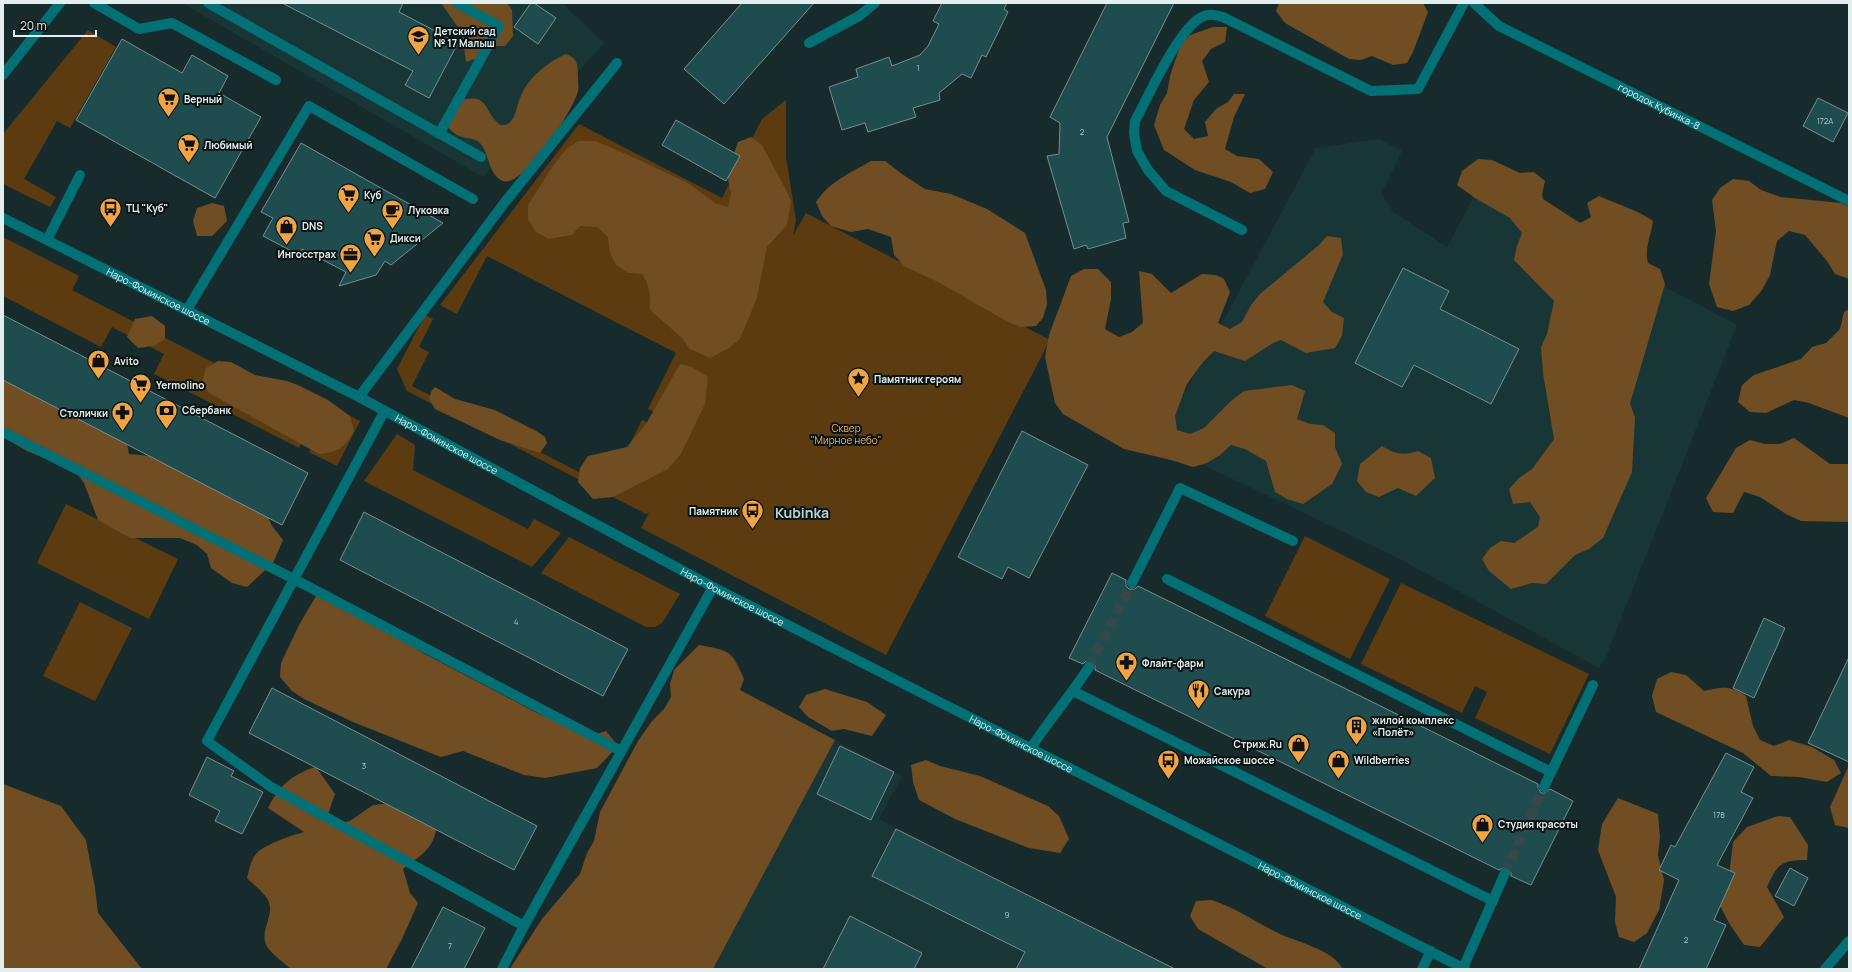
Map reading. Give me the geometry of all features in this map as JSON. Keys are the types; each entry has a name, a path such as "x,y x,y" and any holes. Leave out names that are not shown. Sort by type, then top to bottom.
{"street":[{"path":"3,76 60,3"},
{"path":"94,3 139,29 172,23 276,80"},
{"path":"208,3 481,157"},
{"path":"439,134 499,26 457,3"},
{"path":"809,43 859,16 875,3"},
{"path":"1242,230 1166,191 1148,170 1137,151 1134,133 1135,121 1176,44 1190,27 1200,17 1211,14 1223,17 1371,91 1418,89 1464,3"},
{"name":"городок Кубинка-8","path":"1474,3 1499,26 1849,201"},
{"path":"359,397 505,202 617,63"},
{"path":"187,310 309,106 473,199"},
{"path":"47,240 80,175"},
{"name":"Наро-Фоминское шоссе","path":"3,218 359,397 384,412 712,587 1464,969"},
{"path":"384,412 207,741 271,787 524,926"},
{"path":"3,432 294,579 621,751"},
{"path":"1132,583 1180,488 1293,541"},
{"path":"1167,579 1551,772"},
{"path":"502,969 524,926 712,587"},
{"path":"1031,748 1047,722 1073,691 1089,667"},
{"path":"1544,787 1593,685"},
{"path":"1073,691 1493,901"},
{"path":"1464,969 1505,873"},
{"path":"1825,969 1849,941"},
{"path":"1422,969 1431,952"}],"shaded area":[{"path":"182,3 562,3 604,43 483,177"},
{"path":"441,3 507,3 512,10 513,36 505,46 490,46 480,57 466,62 462,33"},
{"path":"1279,3 1423,3 1428,12 1413,52 1407,63 1393,65 1372,56 1361,60 1349,59 1285,23 1276,11"},
{"path":"1213,27 1227,27 1225,42 1211,49 1202,61 1209,82 1194,100 1184,129 1194,139 1208,136 1205,122 1216,109 1228,102 1234,94 1245,94 1234,117 1225,149 1237,156 1259,159 1273,172 1265,189 1250,193 1231,182 1195,170 1164,150 1154,125 1160,105 1167,93 1170,76 1180,46 1190,35"},
{"path":"566,54 575,60 577,66 578,89 574,100 558,129 534,161 523,173 512,180 503,181 494,174 486,153 478,141 457,135 446,125 457,101 468,99 480,100 484,103 494,119 500,125 507,124 513,119 520,98 527,84 545,66"},
{"path":"751,137 762,145 791,201 787,225 767,247 757,298 740,339 729,348 710,358 690,349 682,338 650,310 649,291 645,278 642,274 628,273 616,265 610,253 608,237 597,227 580,226 572,235 549,239 536,232 528,219 528,205 553,166 566,149 578,141 595,141 624,153 688,183 715,203 728,207 731,194 727,174 738,142"},
{"path":"1379,139 1402,151 1381,194 1393,212 1447,247 1479,188 1737,325 1606,657 1599,668 1398,558 1158,443 1316,148"},
{"path":"1478,159 1492,160 1520,173 1534,172 1545,181 1542,195 1543,199 1580,223 1591,217 1587,203 1599,196 1634,210 1653,221 1647,247 1647,258 1648,263 1660,269 1665,284 1630,404 1635,417 1632,472 1603,538 1589,549 1575,555 1546,584 1532,583 1511,589 1489,571 1482,559 1490,548 1501,541 1514,543 1538,527 1540,517 1530,502 1513,504 1509,489 1519,478 1532,469 1554,439 1543,373 1541,347 1547,334 1554,301 1514,260 1522,233 1510,218 1475,198 1457,185 1462,171"},
{"path":"871,161 885,161 925,189 951,194 987,209 1025,233 1046,290 1047,304 1043,318 1036,326 1021,327 1008,322 938,282 904,266 894,255 891,237 868,229 851,232 831,226 822,216 816,202 834,183"},
{"path":"1733,179 1749,181 1761,190 1781,197 1841,203 1849,207 1849,279 1835,274 1827,261 1805,235 1789,231 1777,241 1770,275 1762,290 1749,305 1733,311 1717,307 1709,284 1716,231 1712,200 1720,188"},
{"path":"212,203 224,206 227,221 212,236 197,236 193,221 197,208"},
{"path":"1327,236 1341,238 1343,254 1323,302 1332,312 1344,318 1342,336 1335,348 1306,353 1281,340 1273,343 1245,361 1214,351 1203,362 1187,384 1175,416 1177,430 1190,434 1204,428 1231,401 1244,391 1292,385 1305,391 1297,419 1310,424 1323,425 1335,433 1335,447 1342,464 1332,484 1303,504 1287,499 1275,492 1266,461 1245,449 1231,445 1220,455 1207,463 1193,467 1171,460 1124,449 1063,414 1055,403 1045,357 1049,335 1071,276 1084,269 1098,269 1111,282 1111,299 1105,329 1119,337 1132,332 1143,323 1139,271 1152,274 1171,293 1202,274 1216,275 1224,279 1230,292 1218,323 1230,329 1242,322 1251,305 1260,294 1319,245"},
{"path":"1849,309 1849,418 1809,403 1794,400 1766,413 1750,412 1738,402 1742,385 1754,375 1801,359 1812,347 1826,343 1840,329 1844,312"},
{"path":"152,316 165,326 165,339 153,346 138,348 127,337 135,319"},
{"path":"218,361 231,362 255,375 287,381 328,400 350,416 354,431 340,448 332,452 319,454 209,393 202,382 206,368"},
{"path":"680,364 692,367 708,377 705,404 681,454 668,469 613,497 593,499 578,482 580,468 588,456 627,447 646,424"},
{"path":"3,372 126,438 129,454 161,457 264,508 272,526 283,540 273,563 247,587 232,583 211,568 207,554 197,545 180,538 130,538 98,520 84,483 75,471 27,451 3,437"},
{"path":"435,387 455,399 495,410 538,432 545,437 547,443 540,453 500,440 435,409 429,399 431,392"},
{"path":"1794,438 1830,464 1849,464 1849,522 1801,521 1786,514 1760,497 1744,492 1733,513 1713,512 1706,498 1736,448 1750,440 1765,444 1780,444"},
{"path":"1382,446 1391,451 1403,454 1418,451 1431,458 1435,478 1416,496 1398,488 1379,497 1366,492 1357,481 1360,464"},
{"path":"316,596 333,598 423,653 537,713 590,736 606,731 618,746 597,768 545,778 524,775 463,751 441,757 353,722 304,699 292,691 280,677 281,663 299,625"},
{"path":"699,645 723,650 732,657 744,679 740,690 835,740 713,969 511,969 542,919 580,874 587,853 594,841 600,812 638,741 652,721 664,709 671,697 670,684 674,670"},
{"path":"1671,672 1686,675 1704,691 1726,688 1740,692 1746,696 1753,726 1760,740 1774,746 1789,740 1812,747 1834,760 1841,773 1827,782 1799,777 1771,776 1743,753 1656,712 1652,696 1657,679"},
{"path":"825,689 867,702 886,715 872,736 844,729 832,731 808,717 799,707 806,695"},
{"path":"835,740 902,776 879,819 1128,951 1118,969 713,969"},
{"path":"926,760 940,766 980,776 1048,806 1059,816 1069,839 1060,853 1029,848 955,819 919,800 913,782 911,765"},
{"path":"1849,765 1849,828 1835,825 1830,807"},
{"path":"316,767 335,794 328,814 336,824 350,821 373,805 393,803 437,826 433,841 421,856 403,869 410,893 418,903 402,939 386,969 291,969 273,954 265,942 264,936 270,906 264,895 247,878 252,861 258,852 280,840 304,832 268,808 277,793 287,782 300,773"},
{"path":"3,784 61,806 86,840 98,913 142,969 3,969"},
{"path":"1618,798 1658,814 1660,837 1658,855 1664,880 1659,910 1647,933 1634,942 1619,937 1615,922 1616,897 1598,850 1602,824"},
{"path":"1778,816 1790,817 1808,845 1807,860 1786,862 1777,868 1767,887 1784,917 1760,947 1744,945 1729,923 1718,902 1729,876 1733,842 1747,827"},
{"path":"1212,900 1238,911 1280,934 1314,947 1331,956 1343,969 1268,969 1198,929 1190,916 1196,901"}],"green space":[{"path":"88,30 116,47 70,128 57,121 24,179 56,197 50,207 3,184 3,134"},
{"name":"Сквер \"Мирное небо\"","path":"786,100 786,157 796,220 793,236 806,213 1050,340 886,655 641,528 649,513 646,514 407,391 397,369 425,315 433,319 419,347 429,352 412,386 608,487 642,420 686,442 691,431 648,409 676,353 487,256 457,314 440,305 579,124 722,198 762,119"},
{"path":"3,237 79,276 72,290 300,407 323,402 299,448 154,374 164,354 112,327 101,347 3,296"},
{"path":"333,407 360,421 337,466 309,452"},
{"path":"397,434 415,445 413,470 528,529 534,519 561,533 532,567 364,481"},
{"path":"66,504 178,559 149,619 37,563"},
{"path":"1305,536 1390,579 1350,659 1265,616"},
{"path":"569,537 680,594 662,623 655,627 646,627 541,573"},
{"path":"1401,583 1589,674 1550,754 1475,718 1487,692 1475,686 1462,713 1361,664"},
{"path":"80,602 132,628 95,701 43,676"}],"building":[{"name":"Детский сад № 17 Малыш","path":"282,3 403,3 399,12 458,43 429,98 405,85 413,71"},
{"path":"531,3 534,3 556,18 538,44 514,27"},
{"path":"742,3 814,3 724,104 684,69"},
{"path":"942,3 1007,3 1004,9 1008,12 986,57 982,55 971,78 962,74 939,93 940,100 913,108 916,117 868,132 865,123 842,130 829,87 858,77 856,69 889,57 892,66 920,55 928,46 939,24 933,21"},
{"path":"1107,3 1174,3 1107,137 1129,222 1123,223 1126,238 1088,249 1086,245 1074,249 1047,156 1059,154 1060,123 1050,117"},
{"name":"Верный","path":"122,39 182,73 192,55 228,76 219,93 261,117 215,198 76,120"},
{"path":"1818,98 1848,113 1833,142 1803,126"},
{"path":"676,120 740,156 726,181 662,145"},
{"name":"Куб","path":"301,143 443,223 391,265 385,261 376,275 339,286 346,272 302,249 299,255 263,236 273,218 261,212"},
{"path":"1403,268 1449,291 1440,309 1519,349 1491,404 1414,365 1402,387 1355,363"},
{"path":"3,315 308,473 282,525 3,380"},
{"path":"1022,431 1088,465 1029,578 1008,567 1002,579 958,557"},
{"path":"364,512 628,649 603,696 340,560"},
{"name":"жилой комплекс «Полёт»","path":"1112,573 1126,580 1126,586 1129,589 1135,589 1138,586 1538,784 1538,788 1541,793 1545,793 1550,789 1573,801 1531,885 1511,876 1511,872 1508,867 1504,867 1499,870 1095,670 1095,664 1092,661 1086,661 1083,664 1069,658"},
{"path":"1764,618 1785,628 1754,698 1733,688"},
{"path":"1849,657 1849,762 1808,743"},
{"path":"272,688 537,826 514,870 249,733"},
{"path":"840,746 894,772 871,820 817,794"},
{"path":"1726,753 1754,767 1741,792 1753,798 1717,865 1735,873 1714,920 1726,925 1706,969 1639,969 1679,880 1659,870 1671,845 1675,847"},
{"path":"207,757 234,771 231,776 263,792 242,834 215,821 220,811 189,795"},
{"path":"896,829 1175,969 1016,969 1025,952 872,876"},
{"path":"1790,868 1808,878 1794,906 1775,896"},
{"path":"443,907 485,928 464,969 411,969"},
{"path":"850,916 922,953 914,969 823,969"}],"tunnel":[{"path":"1089,667 1132,583"},
{"path":"1505,873 1544,787"}],"place":[{"name":"Детский сад № 17 Малыш","path":"418,56"},
{"name":"Верный","path":"169,118"},
{"name":"Любимый","path":"188,164"},
{"name":"Куб","path":"348,214"},
{"name":"ТЦ \"Куб\"","path":"110,228"},
{"name":"Луковка","path":"393,230"},
{"name":"DNS","path":"287,246"},
{"name":"Дикси","path":"375,258"},
{"name":"Ингосстрах","path":"351,274"},
{"name":"Avito","path":"98,380"},
{"name":"Памятник героям","path":"858,398"},
{"name":"Yermolino","path":"141,404"},
{"name":"Сбербанк","path":"166,430"},
{"name":"Столички","path":"123,432"},
{"name":"Памятник","path":"753,530"},
{"name":"Флайт-фарм","path":"1126,682"},
{"name":"Сакура","path":"1198,710"},
{"name":"жилой комплекс «Полёт»","path":"1356,746"},
{"name":"Стриж.Ru","path":"1298,764"},
{"name":"Можайское шоссе","path":"1168,780"},
{"name":"Wildberries","path":"1338,780"},
{"name":"Студия красоты","path":"1482,844"}],"district":[{"name":"Kubinka","path":"802,512"}]}
